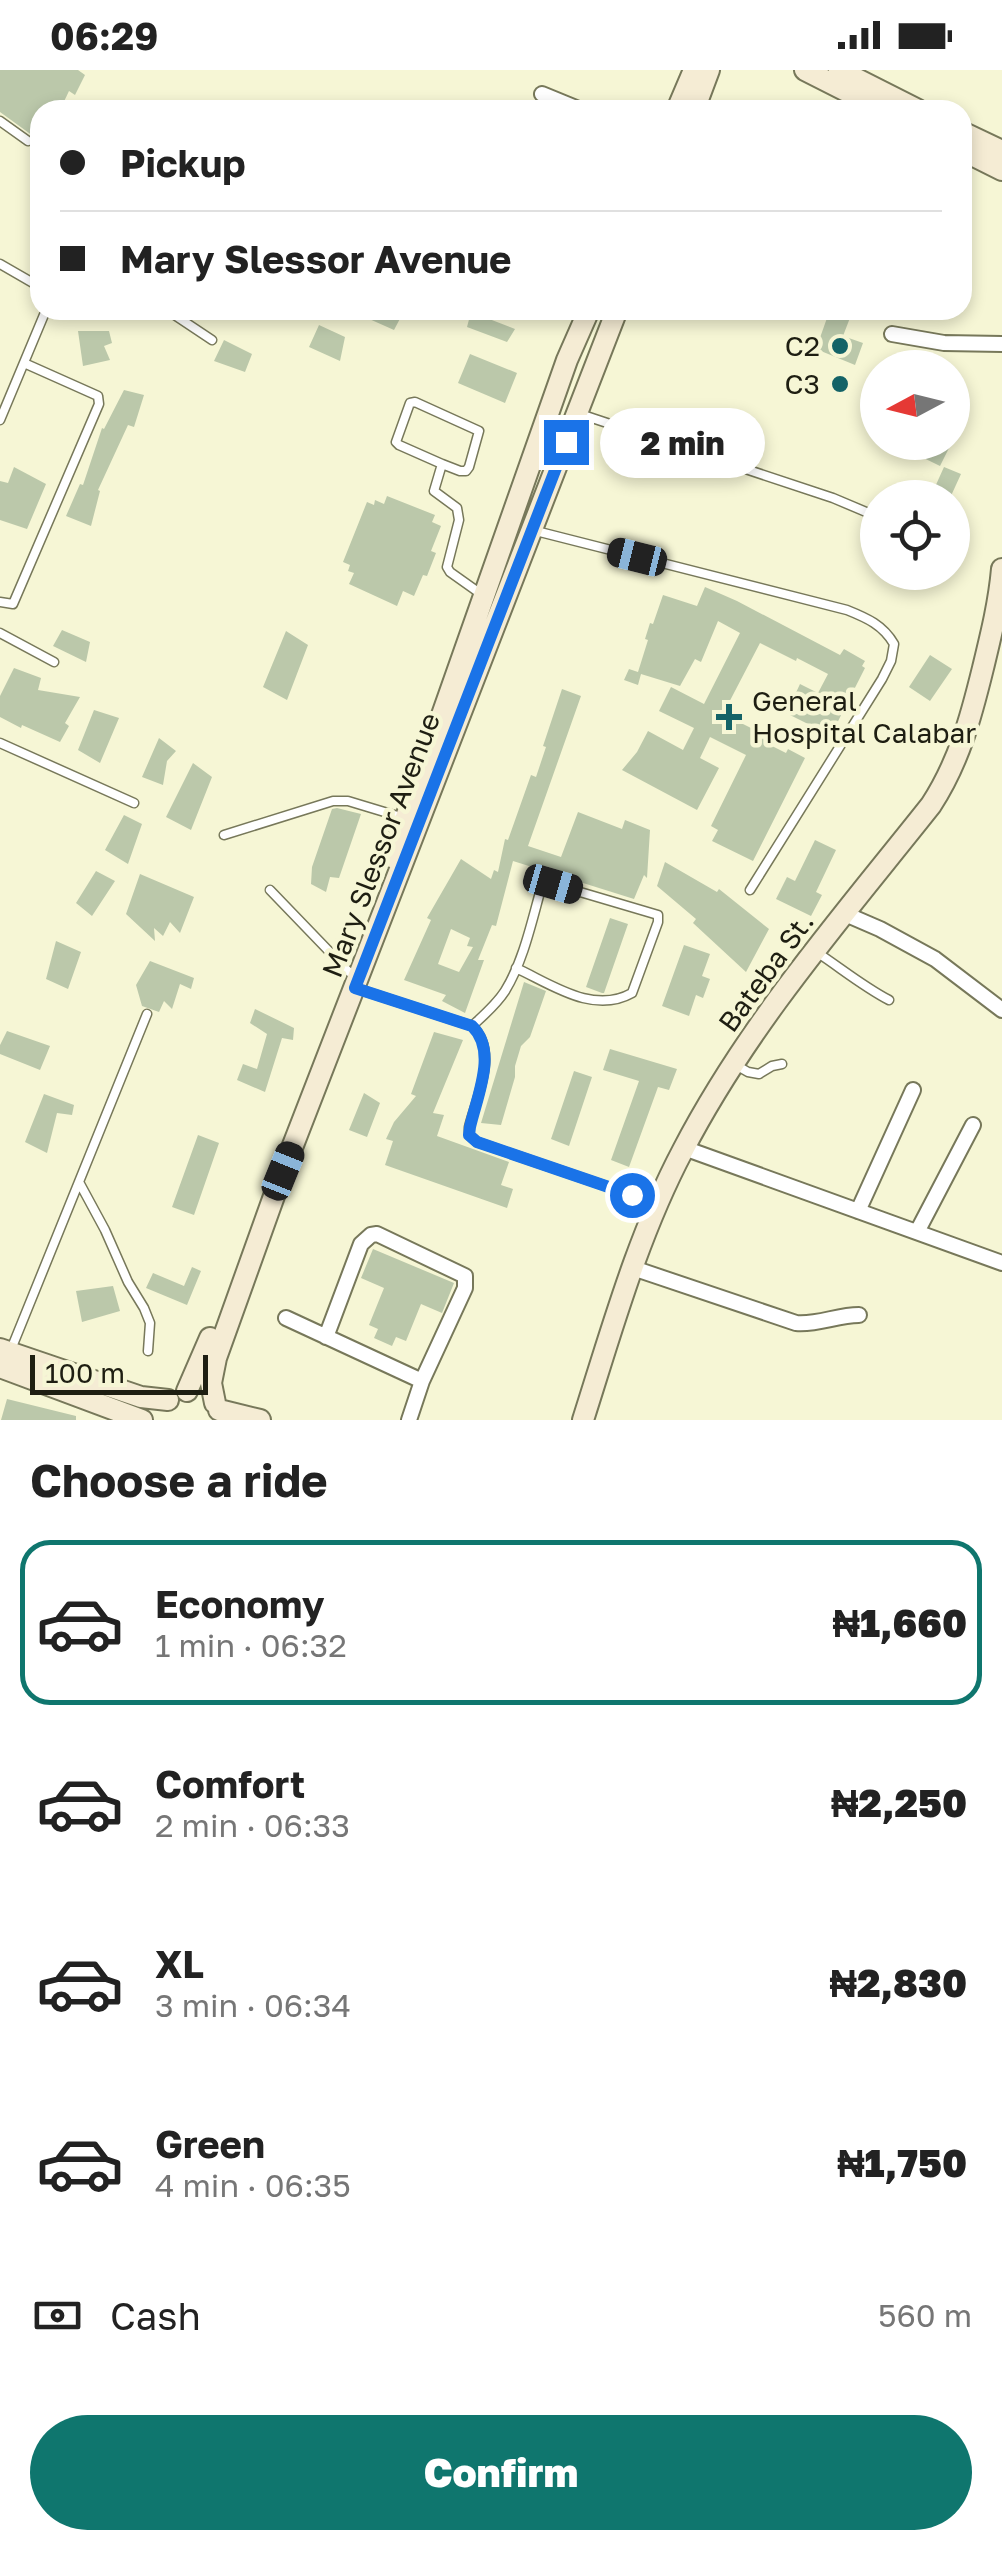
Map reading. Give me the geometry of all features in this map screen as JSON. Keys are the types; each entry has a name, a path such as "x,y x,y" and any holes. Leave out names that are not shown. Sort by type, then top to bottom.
{"main road":[{"path":"681,100 694,70"},
{"path":"698,100 709,70"},
{"path":"805,70 864,100"},
{"path":"839,70 898,100"},
{"path":"972,137 1002,151"},
{"path":"972,155 1002,170"},
{"name":"Mary Slessor Avenue","path":"218,1411 211,1384 216,1358 567,360 585,320"},
{"name":"Mary Slessor Avenue","path":"171,1404 210,1338 272,1166 352,980 613,320"},
{"name":"Bateba St.","path":"583,1420 632,1268 684,1148 784,989 931,805 950,773 966,734 1000,602 1002,569"},
{"path":"3,1363 171,1404 197,1392 207,1396 218,1411 260,1420"},
{"path":"3,1363 142,1420"}],"street":[{"path":"542,94 557,100"},
{"path":"892,334 944,343 1002,344"},
{"path":"843,913 935,959 1002,1010"},
{"path":"858,1211 913,1090"},
{"path":"917,1232 973,1125"},
{"path":"684,1148 1002,1262"},
{"path":"326,1337 362,1244 371,1234 465,1276 465,1288 422,1380 409,1420"},
{"path":"632,1268 796,1323 858,1315"},
{"path":"286,1318 422,1380"}],"lane":[{"path":"0,121 28,141"},
{"path":"0,264 30,281"},
{"path":"0,420 42,320"},
{"path":"182,320 212,340"},
{"path":"0,602 14,604 99,404 98,396 24,363"},
{"path":"410,403 479,432 466,471 442,464 396,442 410,403"},
{"path":"577,413 860,509"},
{"path":"442,464 434,492 456,508 459,520 448,567 485,597"},
{"path":"532,530 847,610 887,632 894,644 882,679 750,890"},
{"path":"0,633 54,662"},
{"path":"0,743 134,803"},
{"path":"224,835 333,800 406,818"},
{"path":"472,1026 500,998 516,968 542,885 547,883 658,916 632,993 625,997 589,1001 516,968"},
{"path":"270,890 352,980 472,1026 484,1040 486,1059 469,1135 477,1142 632,1195"},
{"path":"814,951 889,1000"},
{"path":"3,1363 147,1014"},
{"path":"734,1064 759,1074 782,1064"},
{"path":"79,1182 144,1308 150,1323 148,1351"}],"building":[{"path":"0,70 78,70 85,75 75,95 69,91 65,100 30,100 30,134 0,112"},
{"path":"372,320 399,320 394,330"},
{"path":"469,320 492,320 515,329 507,342 467,327"},
{"name":"C2","path":"826,320 849,320 843,336 863,343 855,365 816,349"},
{"path":"319,325 345,337 340,361 309,347"},
{"path":"78,331 109,331 112,343 104,346 110,360 83,366"},
{"path":"224,340 252,354 245,372 214,361"},
{"path":"470,354 517,373 505,403 458,383"},
{"path":"124,390 144,395 134,427 128,425 98,490 91,526 66,516 80,484 83,485 102,428"},
{"path":"14,467 46,484 27,529 0,520 0,481 8,483"},
{"path":"944,467 961,474 958,480 938,480"},
{"path":"387,496 435,515 432,522 441,526 427,576 423,575 414,596 403,591 397,606 349,584 354,573 343,562 367,502 384,504"},
{"path":"705,587 840,655 844,649 865,661 829,739 819,734 820,730 776,708 783,694 793,699 800,684 818,693 828,674 760,643 723,714 769,737 766,743 805,758 753,861 712,841 718,830 711,826 746,755 710,737 700,758 719,768 697,810 622,770 648,731 683,750 694,728 659,711 671,687 704,704 740,633 718,621 701,662 695,659 680,686 641,674 638,685 624,680 629,669 638,672 650,623 653,624 663,595 697,606"},
{"path":"62,630 90,642 86,662 53,646"},
{"path":"286,631 308,645 287,700 263,687"},
{"path":"930,655 952,669 930,701 909,687"},
{"path":"14,668 41,678 38,690 80,697 65,723 69,726 60,742 0,717 0,696"},
{"path":"562,689 581,696 528,846 561,857 578,812 622,829 625,820 650,830 647,878 644,875 634,899 513,861 496,926 492,925 478,960 484,960 465,1013 442,1001 446,995 404,980 431,920 427,918 461,859 491,879 494,870 498,872 505,839 508,840 531,775 536,777 546,747 543,746","holes":["451,929 470,938 467,946 473,947 459,972 438,964"]},
{"path":"94,710 119,718 100,763 78,750"},
{"path":"159,738 176,751 167,761 163,785 142,777"},
{"path":"193,763 212,777 191,830 166,817"},
{"path":"332,809 361,814 339,878 330,877 326,892 311,884 312,867"},
{"path":"124,815 142,824 128,864 105,850"},
{"path":"815,840 836,850 816,892 822,895 811,916 776,899 787,877 795,881"},
{"path":"665,862 717,892 719,889 769,929 746,972 693,923 696,919 657,886"},
{"path":"96,871 115,881 92,916 76,903"},
{"path":"140,874 194,897 180,933 170,922 163,936 154,928 155,941 126,914"},
{"path":"610,918 628,924 602,993 586,987"},
{"path":"56,941 81,952 68,989 46,979"},
{"path":"684,945 710,954 702,976 710,979 703,998 696,995 689,1016 662,1006"},
{"path":"150,961 194,978 191,989 180,984 172,1009 164,1001 159,1012 142,1006 136,985"},
{"path":"524,982 546,991 530,1037 521,1046 501,1125 481,1123"},
{"path":"255,1009 294,1028 293,1040 282,1038 265,1092 237,1080 243,1064 257,1069 267,1034 250,1023"},
{"path":"7,1031 50,1046 40,1070 0,1054"},
{"path":"434,1032 463,1040 433,1113 444,1115 437,1136 509,1162 501,1185 513,1189 507,1208 385,1165 393,1141 386,1139 394,1122 416,1096 411,1094"},
{"path":"610,1049 677,1069 669,1090 658,1087 629,1167 611,1160 639,1081 603,1070"},
{"path":"574,1071 592,1077 569,1146 551,1139"},
{"path":"364,1093 380,1103 367,1137 349,1130"},
{"path":"44,1094 74,1105 72,1115 57,1113 47,1153 25,1142"},
{"path":"198,1135 219,1143 194,1215 172,1207"},
{"path":"373,1249 454,1283 442,1313 421,1304 406,1341 396,1337 392,1346 374,1338 378,1329 369,1325 384,1288 361,1278"},
{"path":"192,1267 201,1271 187,1305 146,1288 153,1273 184,1286"},
{"path":"113,1286 120,1311 82,1322 76,1291"},
{"path":"7,1399 76,1416 76,1420 1,1420"}],"place":[{"name":"C2","path":"840,346"},
{"name":"C3","path":"840,384"},
{"name":"General Hospital Calabar","path":"729,717"}],"route":[{"path":"566,442 355,988 472,1026 480,1034 486,1059 469,1135 477,1142 632,1195"}]}
